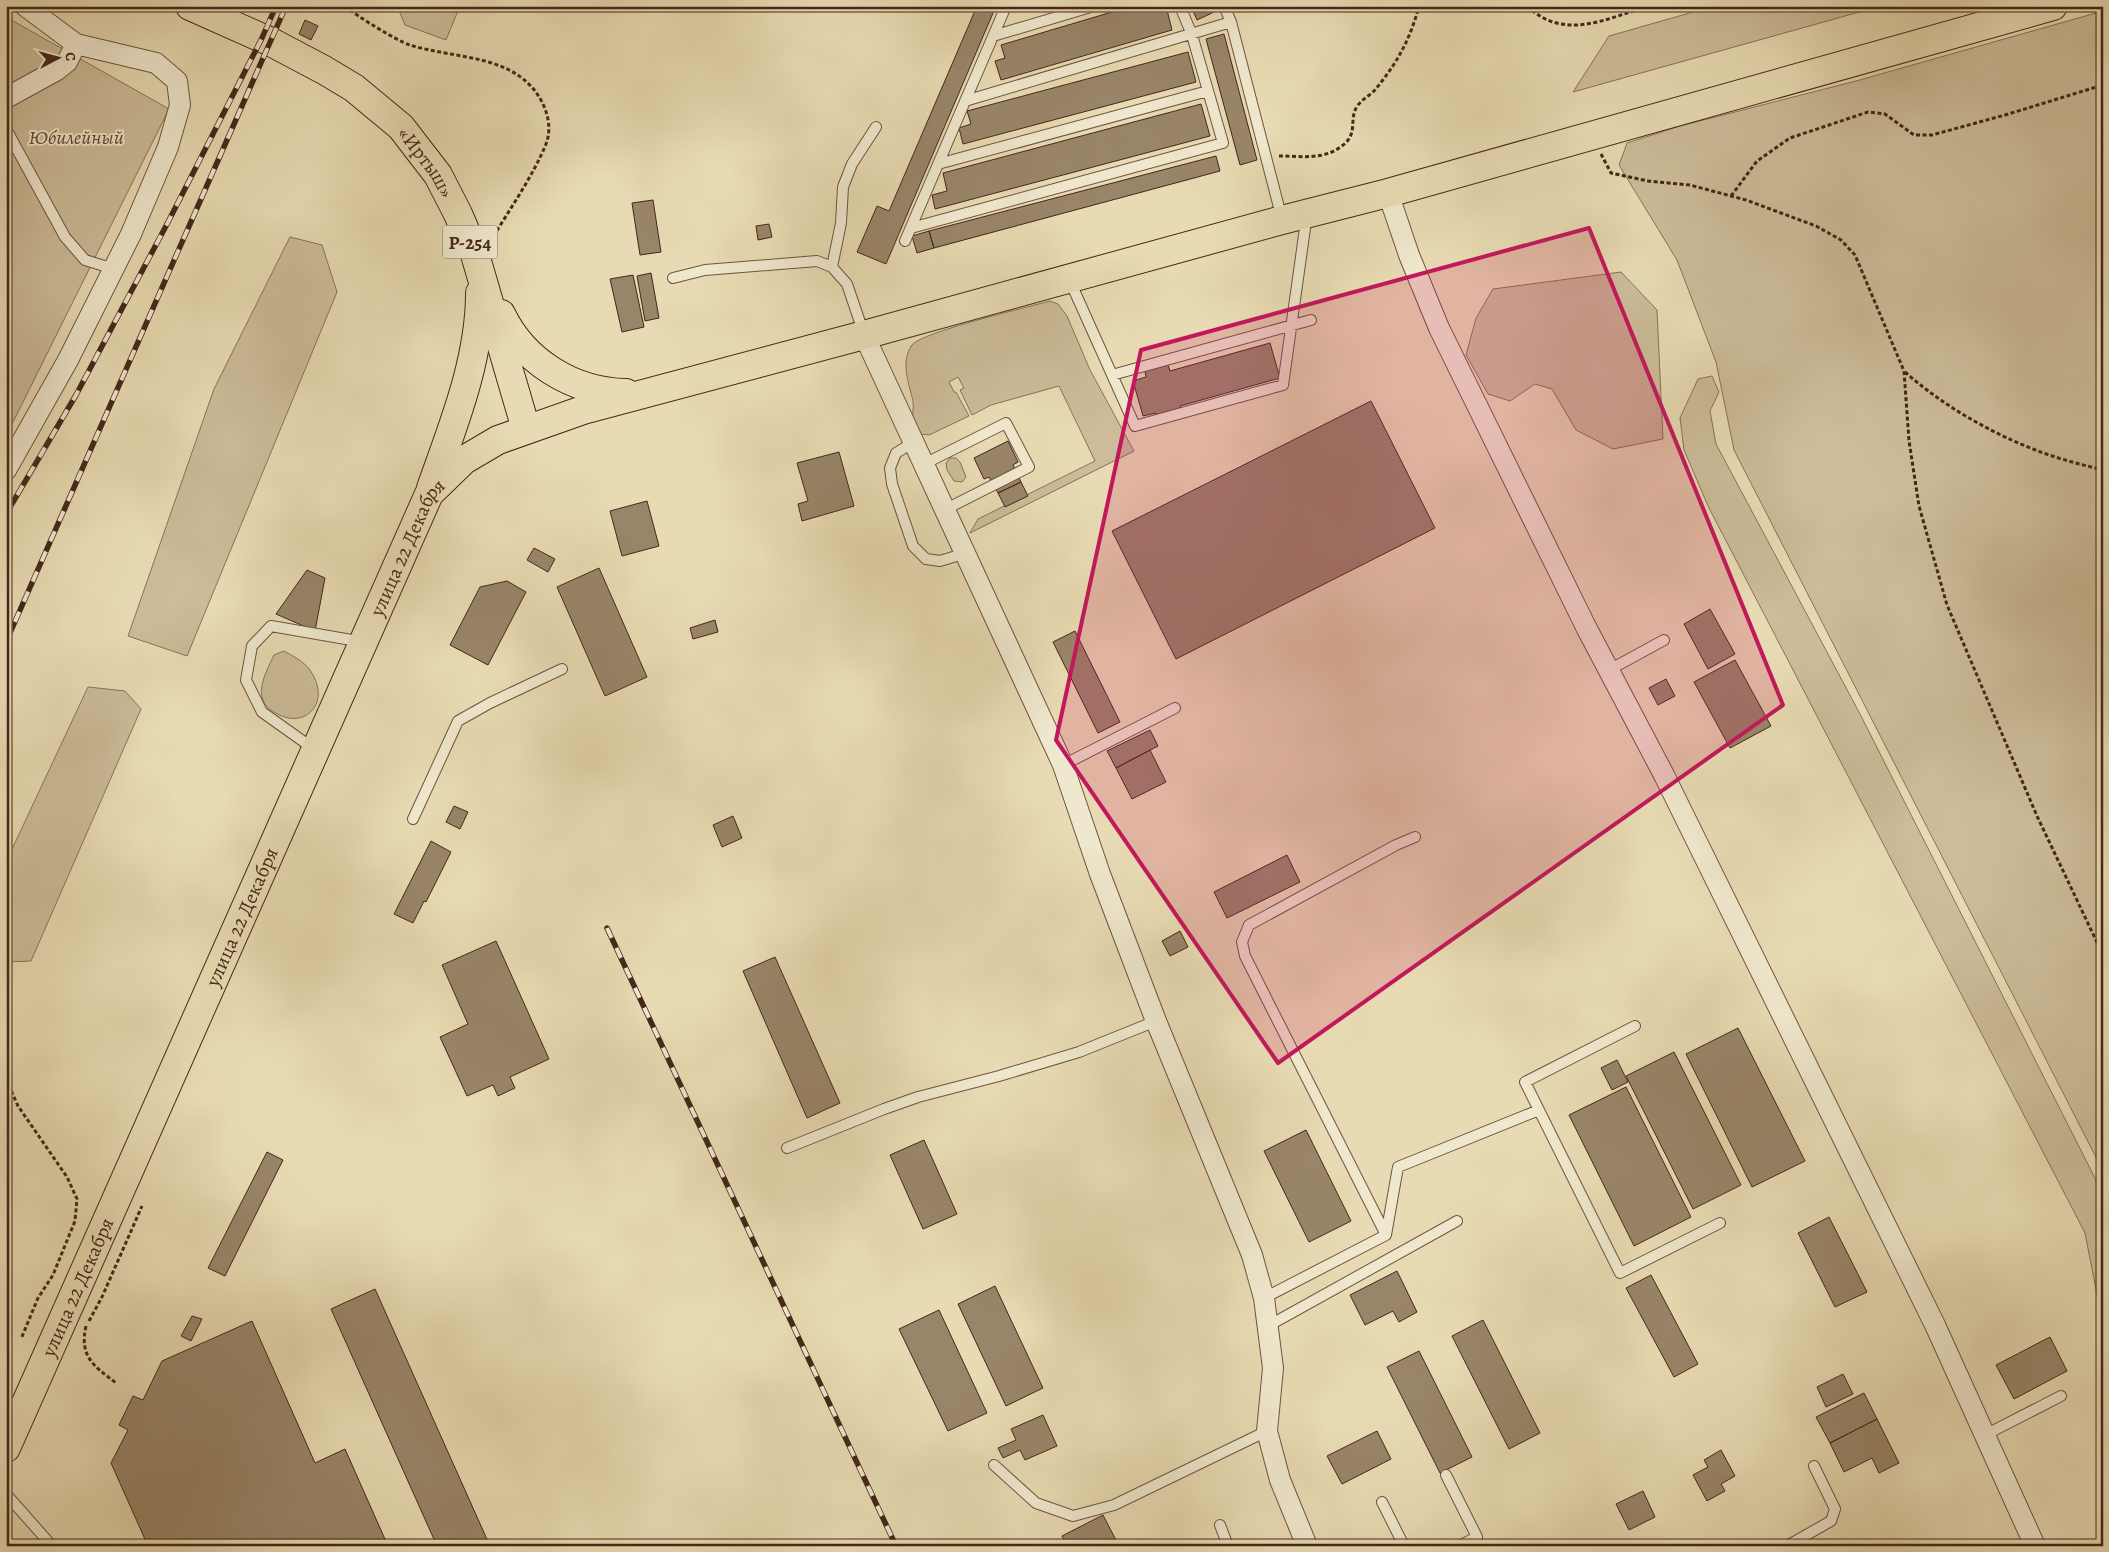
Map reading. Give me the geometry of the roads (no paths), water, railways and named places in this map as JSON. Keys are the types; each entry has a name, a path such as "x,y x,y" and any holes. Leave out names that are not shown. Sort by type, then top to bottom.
{"main road":[{"name":"«Иртыш»","path":"190,6 271,42 324,70 354,88 402,127 438,175 458,214 477,262 526,429"},
{"path":"477,262 507,326 531,356 556,375 592,389 617,393 646,393 1388,193 2054,6"},
{"path":"429,494 455,420 473,354 480,314 477,262"},
{"name":"улица 22 Декабря","path":"6,1448 429,494 464,460 498,440 583,410 646,393"}],"street":[{"path":"6,470 68,360 131,234 168,147 180,105 177,81 156,63 76,44 25,6"},
{"path":"6,98 57,70 67,62 76,44"},
{"path":"1388,193 1409,255 1439,328 1586,626 1664,775 1909,1272 2035,1546"},
{"path":"864,335 1063,765 1100,874 1156,1021 1252,1255 1264,1298 1273,1368 1267,1431 1280,1480 1307,1546"}],"lane":[{"path":"905,241 1006,6"},
{"path":"993,36 1094,6"},
{"path":"911,228 1223,143 1192,35 1180,6"},
{"path":"1069,278 1135,426 1284,385 1292,326 1295,217 1266,155 1231,22 1224,6"},
{"path":"965,101 1231,22"},
{"path":"938,164 1208,91"},
{"path":"832,267 841,223 843,187 852,164 876,127"},
{"path":"6,129 65,237 85,260 114,269"},
{"path":"674,278 705,270 817,261 832,267 847,284 864,335"},
{"path":"1112,376 1311,320"},
{"path":"924,464 1006,423 1028,467 946,509"},
{"path":"914,442 896,453 890,468 892,484 913,546 926,559 940,561 966,553"},
{"path":"316,751 262,712 246,680 252,646 271,626 364,642"},
{"path":"1609,670 1664,640"},
{"path":"413,818 458,721 490,703 562,669"},
{"path":"1063,765 1175,708"},
{"path":"1386,1235 1245,956 1242,942 1249,925 1396,845 1416,837"},
{"path":"787,1148 918,1097 1000,1076 1079,1052 1156,1021"},
{"path":"1635,1026 1525,1082 1620,1273 1720,1223"},
{"path":"1386,1235 1398,1167 1539,1110"},
{"path":"1268,1326 1456,1221"},
{"path":"1264,1298 1386,1235"},
{"path":"1985,1435 2061,1396"},
{"path":"994,1465 1036,1503 1073,1516 1114,1505 1267,1431"},
{"path":"1787,1546 1831,1522 1835,1509 1814,1466"},
{"path":"1446,1475 1477,1537 1459,1546"},
{"path":"6,1494 52,1546"},
{"path":"1382,1502 1404,1546"},
{"path":"1220,1525 1228,1546"}],"railway":[{"path":"6,514 76,395 166,226 262,38 276,6"},
{"path":"6,642 286,6"},
{"path":"607,928 896,1546"}],"park label":[{"name":"Юбилейный","path":"76,137"}]}
